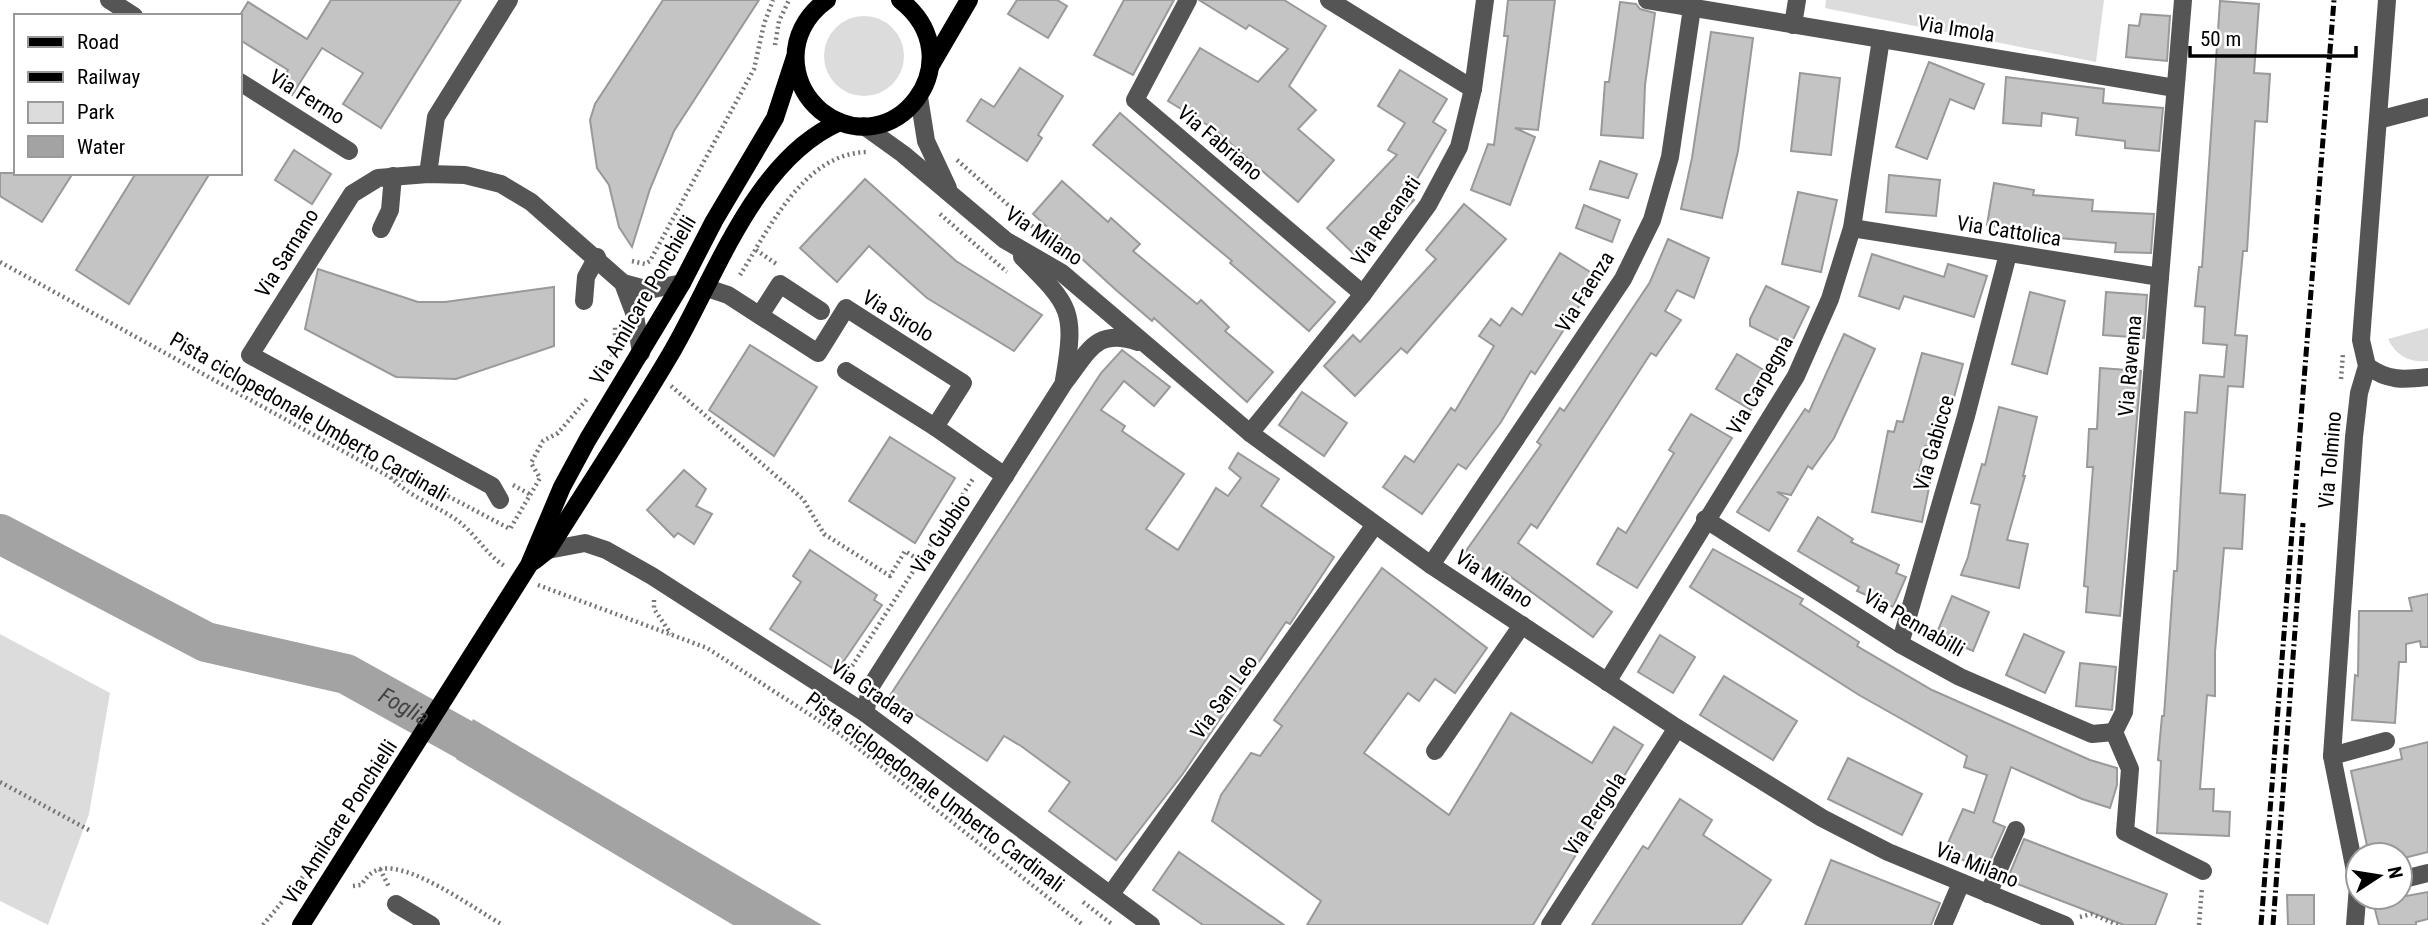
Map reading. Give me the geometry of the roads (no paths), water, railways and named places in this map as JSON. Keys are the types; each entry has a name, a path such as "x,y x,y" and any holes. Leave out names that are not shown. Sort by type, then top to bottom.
{"main road":[{"path":"808,19 827,0"},
{"path":"900,0 911,9 928,34 931,65"},
{"path":"795,57 799,78 808,97 828,116 840,122 877,125 901,115 919,97 931,65 969,0"},
{"name":"Via Amilcare Ponchielli","path":"531,574 562,487 775,118 799,37 808,19"},
{"name":"Via Amilcare Ponchielli","path":"301,925 548,550 660,372 738,227 785,163 802,145 840,122"}],"street":[{"path":"109,0 131,14"},
{"path":"428,174 436,117 509,0"},
{"path":"808,19 810,0"},
{"name":"Via Fabriano","path":"1188,0 1135,100 1363,294"},
{"path":"1329,0 1474,89"},
{"name":"Via Recanati","path":"1250,433 1363,294 1428,205 1459,147 1474,89 1485,0"},
{"name":"Via Imola","path":"1647,0 2175,88"},
{"path":"1793,25 1797,0"},
{"name":"Via Ravenna","path":"2114,732 2124,712 2183,0"},
{"name":"Via Tolmino","path":"2349,841 2332,756 2354,437 2359,394 2367,366 2361,340 2387,0"},
{"name":"Via Faenza","path":"1431,565 1623,279 1653,220 1670,157 1692,8"},
{"name":"Via Carpegna","path":"1607,682 1796,376 1830,299 1852,228 1881,39"},
{"name":"Via Fermo","path":"242,83 349,151"},
{"name":"Via Milano","path":"919,97 926,141 949,191"},
{"path":"2378,120 2428,107"},
{"name":"Via Milano","path":"864,126 949,191 1005,240 1062,273 1250,433 1374,526 1607,682 1822,818 1888,852 1988,894 2066,918"},
{"name":"Via Sarnano","path":"499,500 492,486 250,355 352,194 378,178 393,176 465,175 501,184 531,202 597,257 623,283 635,315 640,353"},
{"path":"381,229 390,210 393,176"},
{"name":"Via Cattolica","path":"1852,228 2160,277"},
{"name":"Via Gubbio","path":"1005,240 1062,301 1072,336 1064,383"},
{"name":"Via Gabicce","path":"1900,644 1966,416 2008,254"},
{"path":"584,301 586,277 597,257"},
{"path":"623,283 649,290 682,283"},
{"path":"760,315 780,284 821,310"},
{"name":"Via Sirolo","path":"707,288 728,295 818,352 846,308 963,383 935,427"},
{"name":"Via Gubbio","path":"865,713 870,686 1064,383 1093,345 1105,337 1125,337 1145,344"},
{"path":"2367,366 2381,376 2400,380 2428,377"},
{"path":"846,371 935,427 1005,477"},
{"name":"Via Pennabilli","path":"1705,520 1900,644 1961,677 2092,734 2114,732"},
{"name":"Via San Leo","path":"1111,894 1374,526"},
{"name":"Via Gradara","path":"548,550 575,542 606,550 865,713 1151,925"},
{"path":"1435,751 1522,625"},
{"name":"Via Pergola","path":"1550,925 1678,728"},
{"path":"2114,732 2130,769 2125,832 2203,871"},
{"path":"2332,756 2386,741"},
{"path":"1988,894 2016,830"},
{"path":"1943,925 1961,883"},
{"path":"396,904 431,925"}],"water":[{"name":"Foglia","path":"473,719 822,925 733,925 456,759"}],"waterway":[{"name":"Foglia","path":"0,534 206,642 346,674 510,765"}],"railway":[{"path":"2261,925 2334,0"},
{"path":"2273,925 2303,523"}]}
